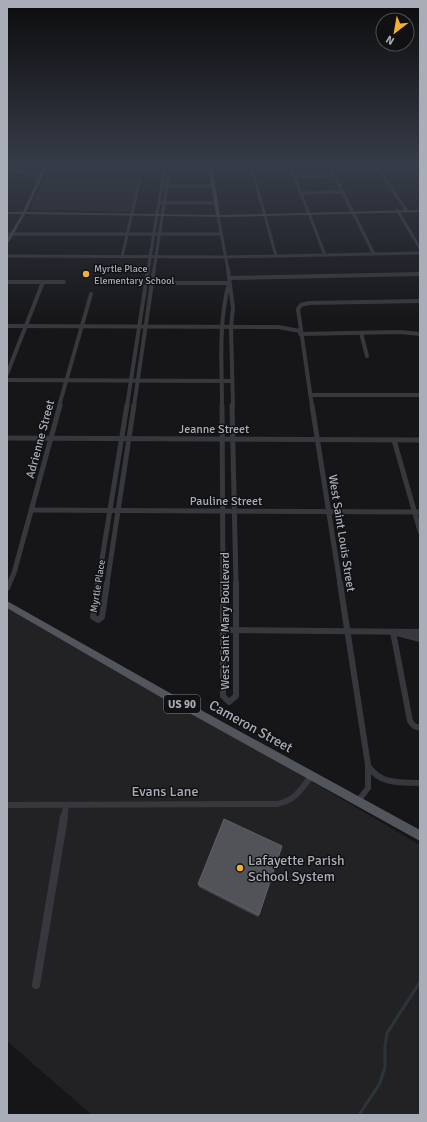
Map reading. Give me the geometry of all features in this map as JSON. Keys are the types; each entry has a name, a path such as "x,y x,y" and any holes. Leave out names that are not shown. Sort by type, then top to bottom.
{"main road":[{"path":"7,242 9,234 21,217"},
{"name":"Cameron Street","path":"7,604 167,696 420,836"}],"street":[{"path":"122,257 131,217"},
{"name":"Myrtle Place","path":"153,257 152,283 137,380 130,438 102,617 98,620 93,617 146,283 153,257 159,217"},
{"name":"West Saint Mary Boulevard","path":"218,217 224,257 232,293 231,327 237,630 236,696 229,702 223,696 223,439 221,381 222,327 224,302 229,280"},
{"path":"266,217 276,256"},
{"path":"311,217 325,255"},
{"path":"356,217 374,254"},
{"path":"401,217 420,248"},
{"path":"9,234 221,234"},
{"path":"7,256 224,257 420,253"},
{"path":"146,283 420,274"},
{"path":"7,282 64,282"},
{"path":"7,374 43,282"},
{"name":"Adrienne Street","path":"7,588 14,573 66,380 91,294"},
{"name":"West Saint Louis Street","path":"358,801 368,788 368,765 297,312 301,305 316,303 420,300"},
{"path":"7,326 278,327 300,332 400,332 420,334"},
{"path":"361,333 367,356"},
{"path":"7,380 232,381"},
{"path":"310,395 420,395"},
{"name":"Jeanne Street","path":"7,438 420,440"},
{"path":"394,440 418,512 420,531"},
{"name":"Pauline Street","path":"31,510 418,512"},
{"path":"222,630 347,630 420,632"},
{"path":"393,632 420,639"},
{"path":"393,632 410,721 414,726 420,728"},
{"path":"368,765 372,773 383,781 420,783"},
{"name":"Evans Lane","path":"7,805 284,803 296,797 311,776"},
{"path":"36,985 66,805"}],"shaded area":[{"path":"7,602 420,845 420,1115 92,1115 7,1041"}],"building":[{"name":"Lafayette Parish School System","path":"224,819 282,846 259,915 198,884"}],"waterway":[{"path":"359,1115 380,1083 385,1067 385,1046 387,1033 420,982"}],"place":[{"name":"Myrtle Place Elementary School","path":"86,274"},
{"name":"Lafayette Parish School System","path":"240,868"}]}
